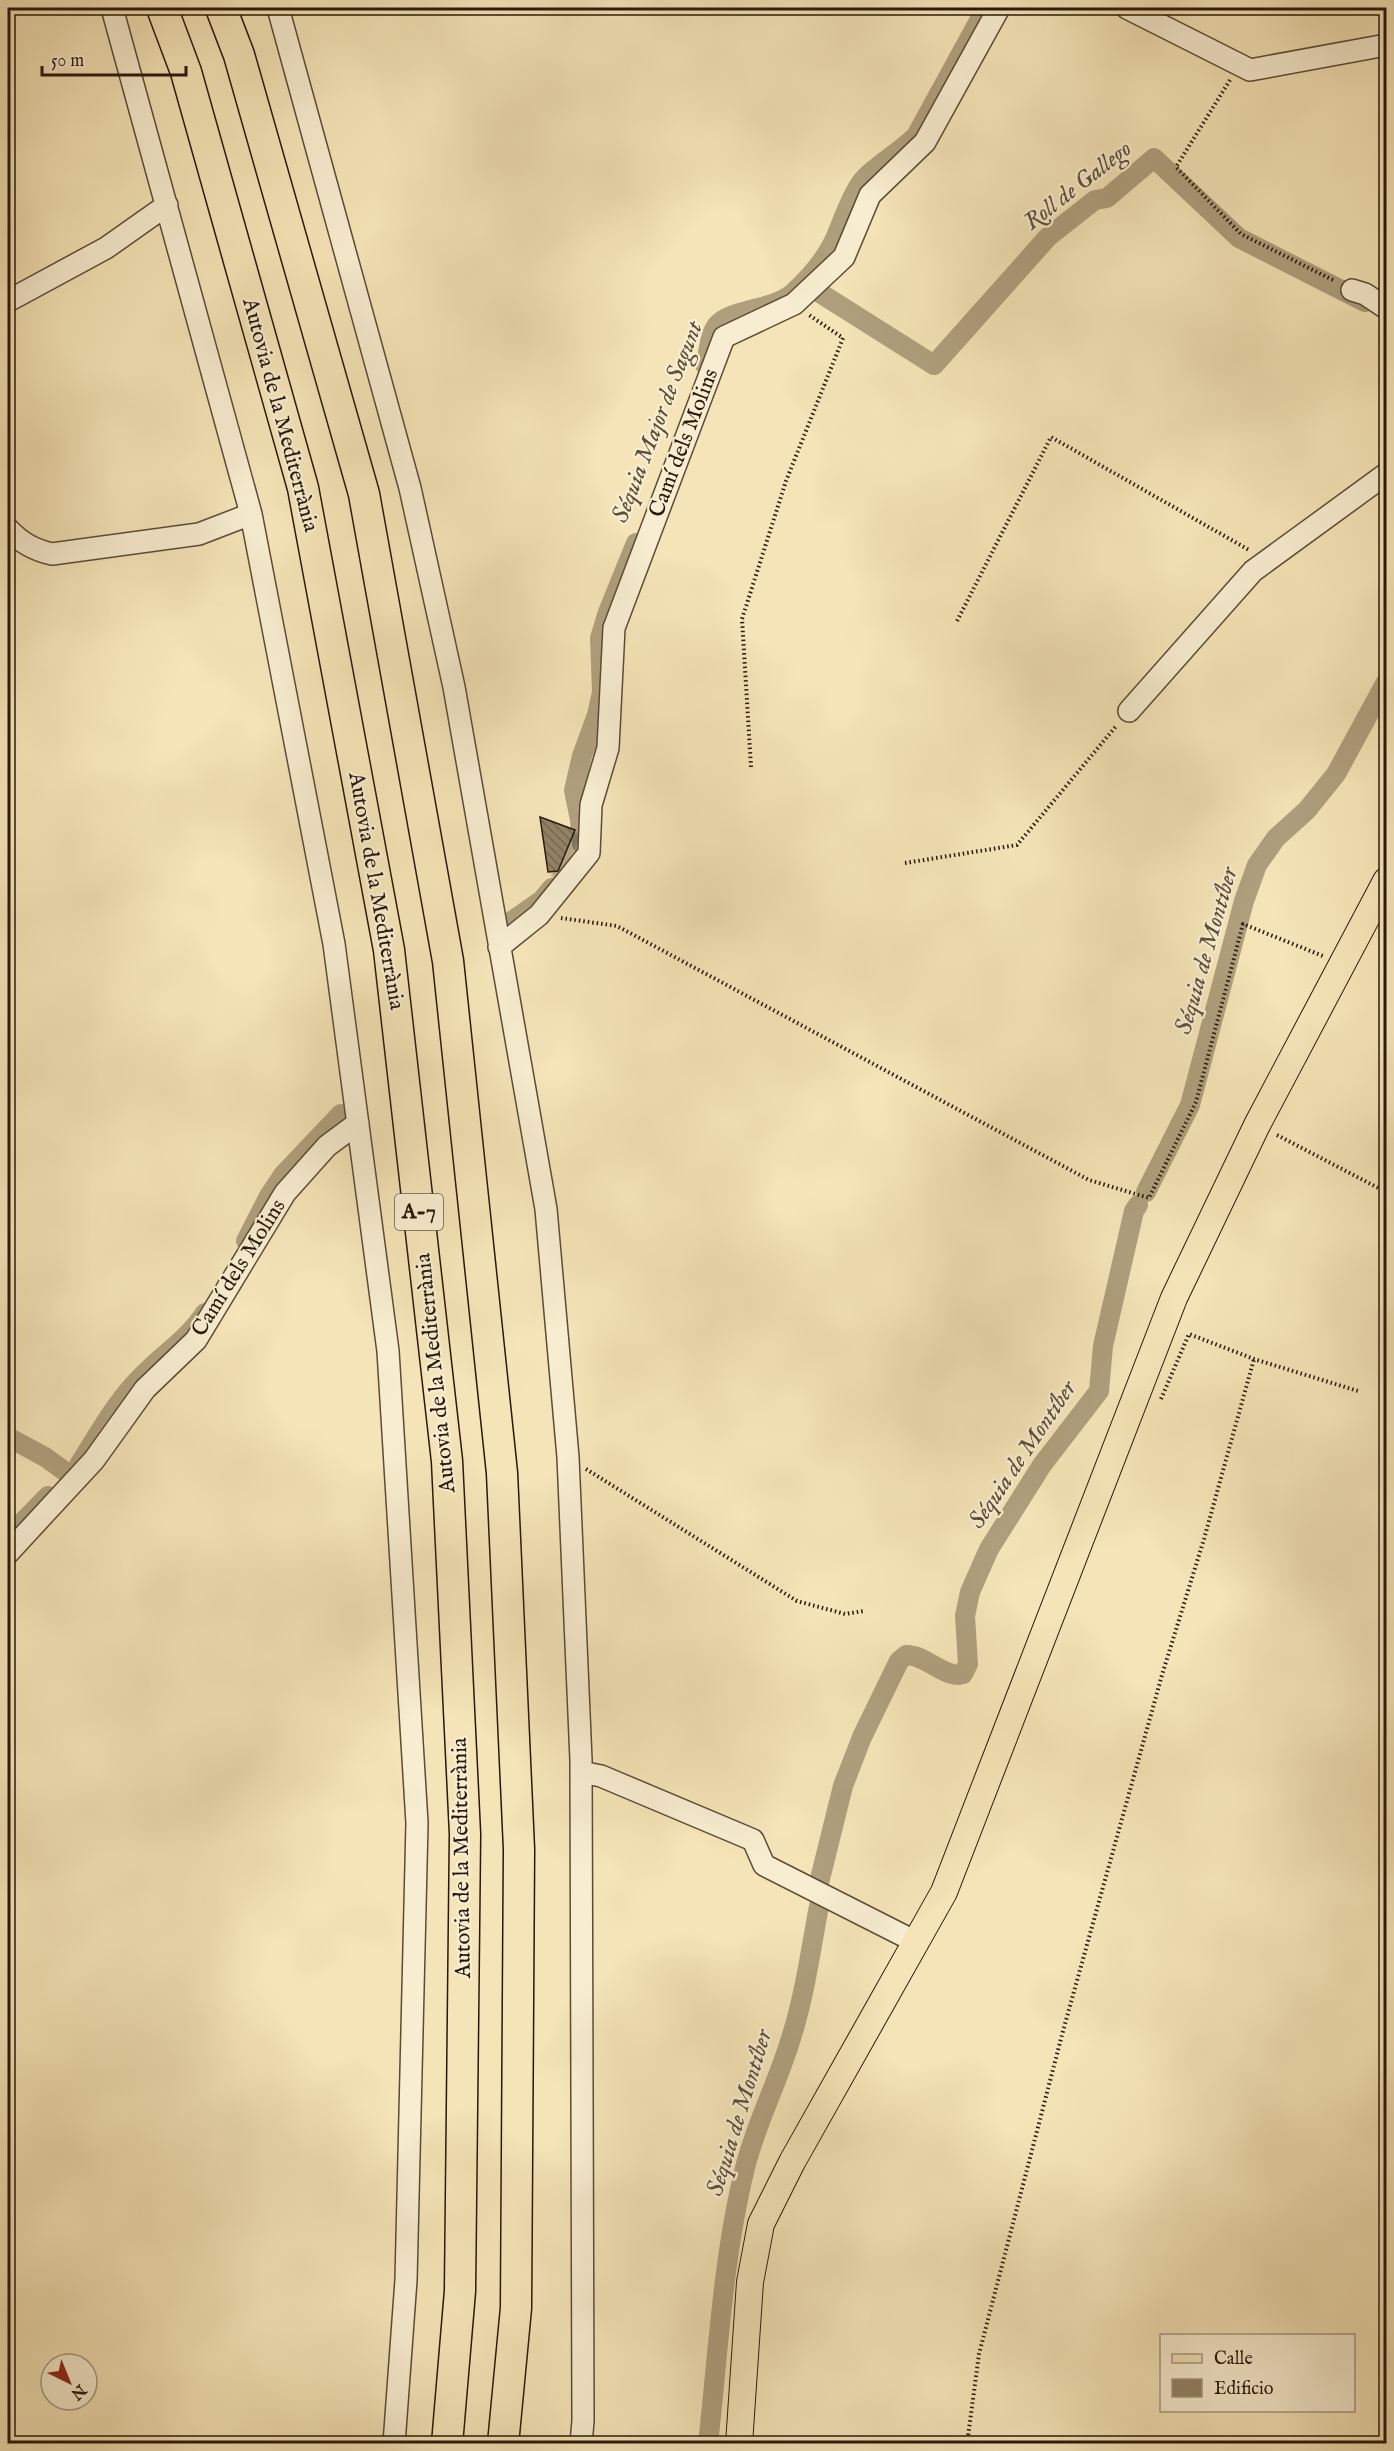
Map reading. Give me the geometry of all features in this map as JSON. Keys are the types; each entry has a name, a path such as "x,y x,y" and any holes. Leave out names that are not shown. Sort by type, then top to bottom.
{"highway":[{"name":"Autovia de la Mediterrània","path":"162,8 186,72 303,488 389,950 447,1461 465,1834 460,2291 447,2444"},
{"name":"A-7","path":"221,8 243,66 364,494 448,962 502,1473 519,1849 516,2308 503,2444"}],"main road":[{"path":"739,2444 750,2282 761,2224 792,2162 944,1892 1174,1298 1257,1125 1386,881"}],"street":[{"path":"112,8 251,514 334,945 388,1351 417,1823 406,2280 394,2444"},
{"path":"278,8 410,488 454,687 546,1209 568,1457 581,1772 583,2421 581,2444"},
{"name":"Camí dels Molins","path":"499,947 539,915 589,853 591,805 608,748 614,627 724,337 794,304 844,257 870,195 925,142 999,8"},
{"path":"1127,8 1251,70 1386,45"},
{"path":"8,301 106,248 167,205"},
{"path":"1352,290 1365,294 1386,308"},
{"path":"1129,711 1253,571 1386,474"},
{"path":"8,529 17,539 36,550 52,554 199,534 251,514"},
{"name":"Camí dels Molins","path":"8,1553 94,1460 146,1389 196,1340 285,1193 327,1146 358,1123"},
{"path":"581,1772 602,1776 753,1840 764,1865 916,1942"}],"path":[{"path":"1239,64 1176,167 1241,234 1352,290"},
{"path":"751,767 742,618 786,481 843,338 794,304"},
{"path":"957,621 1051,437 1268,561"},
{"path":"905,863 1017,845 1129,711"},
{"path":"539,915 617,927 1089,1180 1149,1198 1197,1102 1242,924 1342,964"},
{"path":"1257,1125 1386,1192"},
{"path":"967,2444 979,2354 1064,2031 1159,1687 1204,1539 1254,1359"},
{"path":"568,1457 797,1601 845,1614 864,1611"}],"building":[{"path":"540,817 575,830 558,871 548,872"}],"waterway":[{"name":"Séquia Major de Sagunt","path":"705,365 717,325 732,316 785,299 820,263 833,243 860,184 870,173 916,136 986,8"},
{"name":"Roll de Gallego","path":"820,293 934,365 1048,237 1095,200 1107,198 1154,158 1239,238 1365,302"},
{"name":"Séquia Major de Sagunt","path":"582,844 574,790 602,692 600,638 636,543"},
{"name":"Séquia de Montíber","path":"1146,1192 1190,1105 1244,901 1257,865 1276,838 1307,810 1336,774 1386,682"},
{"name":"Séquia Major de Sagunt","path":"509,923 542,900 552,888"},
{"name":"Séquia Major de Sagunt","path":"246,1241 269,1196 283,1175 341,1114"},
{"name":"Séquia de Montíber","path":"819,1883 843,1786 862,1737 899,1661 906,1655 913,1656 950,1673 963,1674 968,1664 965,1616 970,1592 989,1549 1042,1465 1099,1391 1103,1346 1134,1211 1138,1205"},
{"name":"Séquia Major de Sagunt","path":"79,1465 125,1395 199,1322 205,1313"},
{"path":"8,1437 45,1457 70,1475"},
{"name":"Séquia Major de Sagunt","path":"8,1537 48,1496"},
{"name":"Séquia de Montíber","path":"708,2444 722,2305 738,2201 750,2151 797,2019 819,1906"}]}
